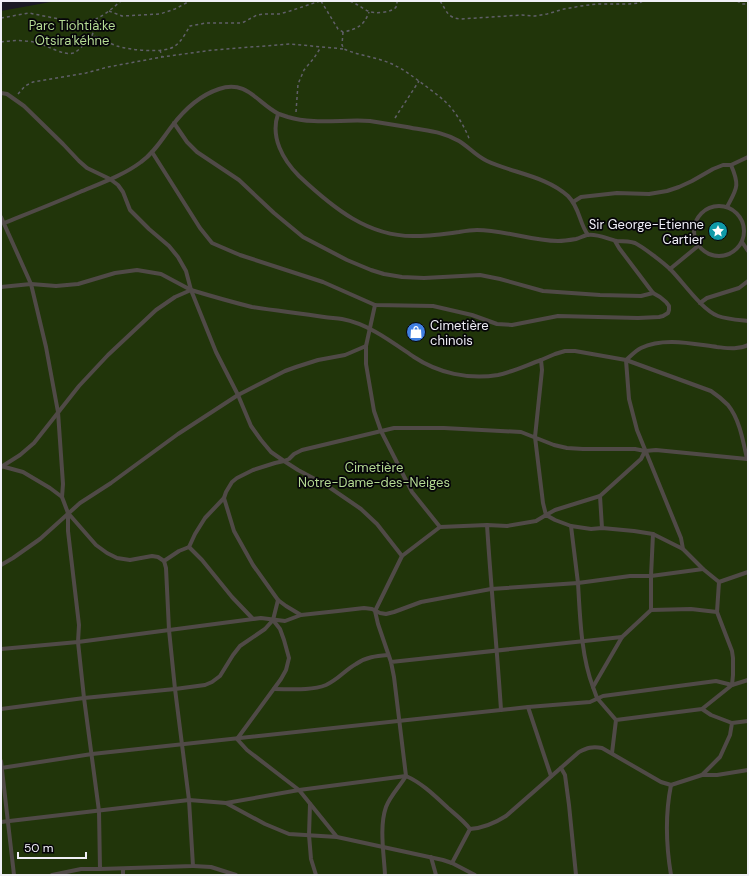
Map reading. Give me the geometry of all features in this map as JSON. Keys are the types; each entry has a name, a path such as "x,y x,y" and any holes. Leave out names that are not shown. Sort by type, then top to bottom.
{"lane":[{"path":"4,223 132,169 152,152 192,104 203,96 219,89 233,86 247,91 278,114 290,118 319,121 370,121 441,133 461,142 487,161 536,178 562,192 573,202 588,235"},
{"path":"1,93 7,94 24,106 87,168 110,179 118,185 123,192 130,210 178,257 186,271 191,290 216,352 238,395 251,426 271,452 298,470 326,485 361,509 377,524 402,556"},
{"path":"278,114 276,120 277,138 280,150 294,171 343,213 356,221 387,233 402,236 439,235 476,230 505,232 558,241 576,239 588,235 634,243 649,252 670,269 707,309 718,316 748,321"},
{"path":"174,124 186,142 197,152 239,180 274,213 303,236 347,260 371,270 384,274 409,278 480,275 543,291 641,296 653,293"},
{"path":"152,152 200,228 212,242 240,255 323,282 375,305 433,306 472,315 497,324 512,325 558,316 644,318 659,317 668,313 669,306 660,297 653,293 619,248 615,240"},
{"path":"573,202 581,197 617,194 649,194 666,191 692,181 712,169 723,165 731,165 748,157"},
{"path":"727,207 735,191 737,182 731,165"},
{"path":"711,207 727,207 734,211 744,225 742,242 738,249 732,254 717,257 709,255 703,252 694,239 694,223 704,210 711,207"},
{"path":"1,217 31,284 46,347 58,412 63,484 62,497 68,513 68,531 79,625 78,642 99,811 100,869"},
{"path":"742,242 748,251"},
{"path":"670,269 698,246"},
{"path":"1,286 31,284 56,286 78,284 115,273 137,270 161,274 191,290 233,302 254,307 343,319 359,324 384,336 427,365 471,377 499,374 565,351 575,351 626,360 711,391 720,398 728,406 737,420 747,459 656,450 645,451 635,449 567,448 554,445 521,432 444,428 394,428 302,450 294,454 289,459 275,462 253,470 237,478 232,482 224,498 205,518 188,547 179,550 164,561"},
{"path":"700,303 707,298 739,288 748,280"},
{"path":"1,466 20,455 34,442 79,386 156,310 175,297 191,290"},
{"path":"375,305 366,346 366,364 374,411 381,431 412,492 440,526"},
{"path":"626,360 640,348 652,344 667,342 731,349 748,346"},
{"path":"1,565 40,539 80,503 111,483 178,434 238,395 285,371 318,360 344,355 366,346"},
{"path":"541,360 542,370 535,437 546,516"},
{"path":"626,360 629,399 637,430 681,538 683,549"},
{"path":"385,875 383,847 384,816 387,806 406,776 400,721 391,662 375,611 402,556 440,526 507,526 524,524 536,521 555,510 600,496 641,459 645,451"},
{"path":"1,466 23,472 62,497"},
{"path":"600,496 602,528"},
{"path":"224,498 234,531 252,565 278,600 301,615"},
{"path":"68,513 96,545 107,553 117,558 130,560 152,556 158,557 164,561 166,568 175,689 189,800 193,866"},
{"path":"546,516 571,526 653,534 683,549 702,569 719,582"},
{"path":"487,525 501,710"},
{"path":"571,526 578,582 582,642 589,679 598,698 616,720 612,753"},
{"path":"651,610 653,534"},
{"path":"188,547 202,560 232,597 253,619"},
{"path":"1,649 78,642 261,618 285,621 301,615 364,608 386,614 421,602 491,589 630,576 651,576 702,569"},
{"path":"719,582 748,572"},
{"path":"719,582 717,612 734,658 732,685"},
{"path":"1,709 84,698 205,685 220,676 240,646 265,629 273,620 278,600"},
{"path":"593,687 622,638 651,610 691,609 717,612"},
{"path":"237,739 274,689 286,670 288,658 284,640 280,629 273,620"},
{"path":"391,662 622,638"},
{"path":"274,689 312,688 325,685 338,678 355,664 365,659 374,656 388,655"},
{"path":"616,720 702,709 732,685 748,680"},
{"path":"1,768 92,754 528,707 590,702 603,696 716,681 732,685"},
{"path":"528,707 551,776"},
{"path":"702,709 711,715 732,723 748,721"},
{"path":"702,775 720,757 730,735 732,723"},
{"path":"237,739 247,750 299,790 337,837"},
{"path":"470,830 496,822 506,816 578,752 594,746 612,753 661,782 671,785 702,775 717,775 748,770"},
{"path":"1,761 14,875"},
{"path":"561,768 565,775 576,875"},
{"path":"1,822 189,800 226,803 299,790 406,776 417,781 433,794 466,823 470,830"},
{"path":"671,785 668,800 667,823 667,845 671,875"},
{"path":"226,803 265,824 289,834 337,837 431,857 452,863 475,875"},
{"path":"310,804 312,859 316,875"},
{"path":"452,863 470,830"},
{"path":"431,857 436,875"},
{"path":"52,875 81,870 193,866 211,868 236,875"},
{"path":"122,875 123,868"}],"path":[{"path":"1,18 29,14 79,23 93,21 121,1"},
{"path":"109,11 122,16 160,14 175,9 190,1"},
{"path":"92,36 98,36 118,46 150,51 171,48 176,45 190,26 206,23 242,23 257,15 279,14 320,1 338,29 343,32 353,30 362,25 369,12"},
{"path":"350,1 369,12 388,11 394,9 397,6 397,1"},
{"path":"440,1 449,15 454,18 461,19 522,15 535,16 564,9 597,4 629,4 643,1"},
{"path":"737,1 743,4 748,4"},
{"path":"1,42 39,43 66,54 74,53 92,36 94,29 93,21"},
{"path":"343,32 342,45 344,49"},
{"path":"13,98 25,86 33,82 86,73 108,67 162,57 213,50 290,44 344,49 394,65 419,81 444,100 465,128 470,141 469,149"},
{"path":"296,119 298,84 304,70 321,47"},
{"path":"160,50 162,57"},
{"path":"392,125 419,81"}],"green space":[{"name":"Cimetière Notre-Dame-des-Neiges","path":"56,1 748,1 748,875 1,875 1,74 3,74 1,73 1,11"}],"place":[{"name":"Sir George-Etienne Cartier","path":"718,231"},
{"name":"Cimetière chinois","path":"416,332"}],"park label":[{"name":"Parc Tiohtià:ke Otsira'kéhne","path":"72,32"}]}
